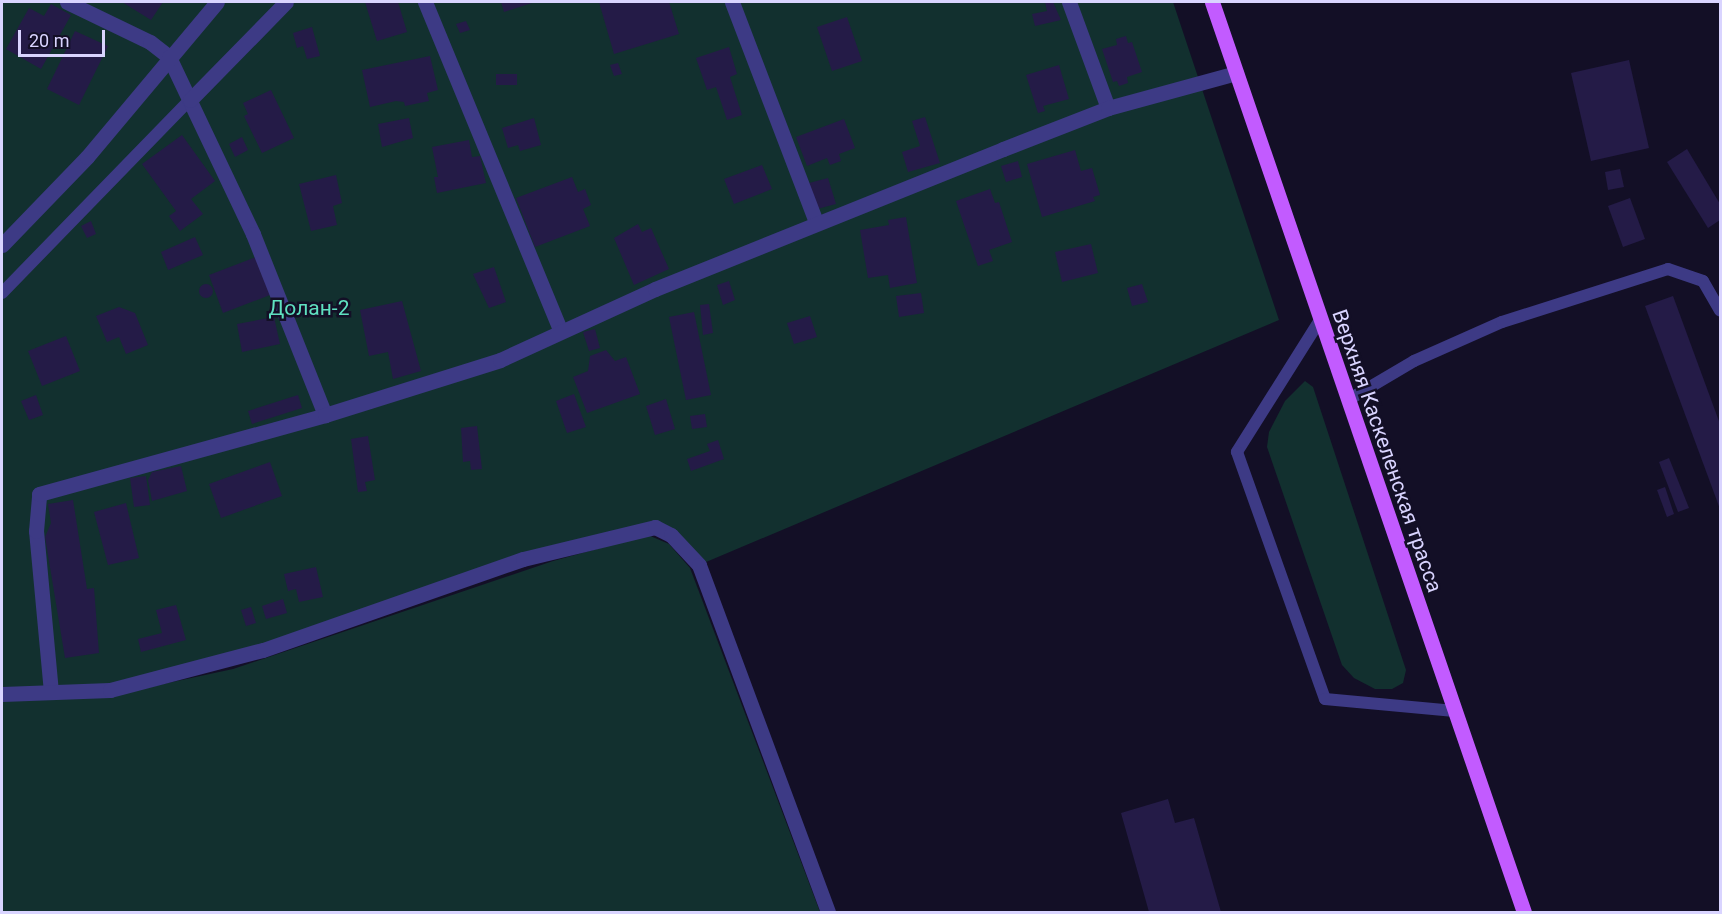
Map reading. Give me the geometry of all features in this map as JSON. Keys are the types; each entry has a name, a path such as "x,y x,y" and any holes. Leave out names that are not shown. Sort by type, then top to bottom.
{"main road":[{"name":"Верхняя Каскеленская трасса","path":"1212,2 1524,912"}],"street":[{"path":"67,2 150,42 169,57 253,234 325,415"},
{"path":"2,245 87,157 217,2"},
{"path":"190,100 286,2"},
{"path":"425,2 560,330"},
{"path":"732,2 816,222"},
{"path":"1069,2 1108,108"},
{"path":"51,692 36,531 39,494 325,415 500,360 560,330 816,222 1108,108 1236,73"},
{"path":"2,694 110,690 263,650 523,559 655,527 670,535 699,565 828,912"}],"lane":[{"path":"2,293 190,100"},
{"path":"1348,400 1414,361 1502,322 1668,269 1704,281 1720,310"},
{"path":"1320,320 1237,452 1325,699 1454,711"}],"green space":[{"name":"Долан-2","path":"2,2 1173,2 1279,320 699,565 670,535 636,529 263,650 110,690 2,694"},
{"path":"1305,381 1313,387 1406,670 1403,683 1392,689 1375,689 1354,678 1342,665 1267,447 1269,432 1285,401"},
{"path":"648,535 669,544 690,568 820,912 2,912 2,699 112,695 233,669 553,561"}],"building":[{"path":"122,2 163,2 151,20"},
{"path":"365,2 398,2 407,32 377,41"},
{"path":"501,2 535,2 504,12"},
{"path":"599,2 669,2 679,34 614,54"},
{"path":"1045,2 1053,2 1061,20 1035,26 1032,14 1047,11"},
{"path":"51,4 71,15 41,69 6,49 29,8 44,16"},
{"path":"847,17 862,61 832,71 817,27"},
{"path":"466,21 470,30 460,33 456,24"},
{"path":"312,27 320,56 307,59 303,46 297,48 293,33"},
{"path":"75,31 108,46 79,105 47,89"},
{"path":"1126,36 1128,43 1132,42 1142,72 1127,77 1128,83 1119,86 1117,81 1113,82 1102,49 1117,45 1116,39"},
{"path":"729,47 737,74 730,77 742,115 727,120 716,87 707,90 696,58"},
{"path":"430,56 438,90 427,93 429,101 405,106 404,102 396,101 370,107 362,70"},
{"path":"1629,60 1649,148 1591,161 1571,73"},
{"path":"618,63 622,74 614,76 610,65"},
{"path":"1059,65 1069,99 1043,106 1045,111 1038,113 1026,75"},
{"path":"496,74 517,74 517,85 496,85"},
{"path":"271,90 294,138 262,153 244,116 248,114 243,103"},
{"path":"925,117 940,163 908,172 902,152 920,146 912,121"},
{"path":"409,118 413,138 382,147 378,124"},
{"path":"534,118 541,145 520,151 518,145 508,148 502,128"},
{"path":"844,119 855,148 839,154 841,161 830,165 827,158 807,166 796,137"},
{"path":"182,135 215,181 191,199 203,214 180,231 169,216 176,211 142,164"},
{"path":"242,137 248,150 235,157 229,144"},
{"path":"469,140 472,157 480,156 486,183 437,193 434,177 438,177 432,147"},
{"path":"1687,149 1720,204 1720,220 1708,228 1667,162"},
{"path":"1075,150 1081,171 1092,168 1100,195 1093,197 1095,201 1042,217 1027,164"},
{"path":"1018,161 1022,177 1006,182 1001,166"},
{"path":"762,165 772,189 734,204 724,179"},
{"path":"1620,169 1624,187 1608,190 1605,172"},
{"path":"336,175 342,203 333,206 337,225 311,231 299,184"},
{"path":"572,177 578,192 585,189 591,205 583,209 590,226 535,247 516,198"},
{"path":"828,178 836,204 817,209 809,183"},
{"path":"990,189 995,203 999,202 1012,242 989,250 993,261 978,266 956,201"},
{"path":"1630,198 1645,239 1623,247 1608,206"},
{"path":"906,217 917,283 890,288 888,275 868,278 860,230 889,225 888,220"},
{"path":"91,221 96,234 87,238 81,226"},
{"path":"638,224 642,232 651,228 669,269 634,285 614,238"},
{"path":"195,237 203,255 168,270 161,252"},
{"path":"1091,244 1098,273 1062,282 1055,252"},
{"path":"256,257 270,295 223,313 209,275"},
{"path":"494,267 506,302 489,308 473,274"},
{"path":"729,281 735,300 723,305 717,285"},
{"path":"206,284 211,286 213,291 211,296 206,298 201,296 199,291 201,286"},
{"path":"1142,284 1148,302 1132,306 1127,288"},
{"path":"921,293 924,313 899,317 896,296"},
{"path":"1673,296 1720,424 1720,509 1645,306"},
{"path":"402,301 421,371 393,379 388,352 369,356 360,310"},
{"path":"709,304 713,333 703,335 700,305"},
{"path":"119,307 135,313 148,345 126,354 119,337 107,342 96,316"},
{"path":"694,312 711,395 686,400 669,317"},
{"path":"810,316 817,337 794,344 787,323"},
{"path":"274,317 280,344 242,352 237,324"},
{"path":"595,329 600,348 589,351 583,332"},
{"path":"66,336 80,371 42,386 28,351"},
{"path":"606,350 615,361 626,357 640,394 587,413 573,377 588,371 590,356"},
{"path":"574,394 586,427 567,433 556,401"},
{"path":"36,395 43,415 29,420 21,401"},
{"path":"298,395 302,408 252,424 248,411"},
{"path":"666,399 675,429 655,435 646,406"},
{"path":"705,414 707,427 692,429 690,416"},
{"path":"477,426 482,469 471,470 470,461 463,462 461,428"},
{"path":"368,436 375,480 365,482 367,491 358,492 351,439"},
{"path":"718,440 724,459 691,471 687,459 710,451 707,444"},
{"path":"1669,458 1689,508 1678,512 1659,462"},
{"path":"270,462 282,496 221,518 209,484"},
{"path":"181,466 187,491 152,501 148,480 152,472"},
{"path":"146,476 150,505 134,507 130,478"},
{"path":"1665,487 1674,514 1667,517 1657,490"},
{"path":"73,500 87,589 94,588 99,653 65,658 45,537 51,523 48,504"},
{"path":"126,503 139,558 108,565 94,512"},
{"path":"316,567 323,597 299,602 296,589 288,591 284,574"},
{"path":"283,599 287,613 266,619 262,606"},
{"path":"176,605 186,640 141,652 138,639 162,633 156,610"},
{"path":"251,607 256,623 246,626 241,610"},
{"path":"1168,799 1175,823 1194,818 1221,912 1149,912 1121,813"}]}
